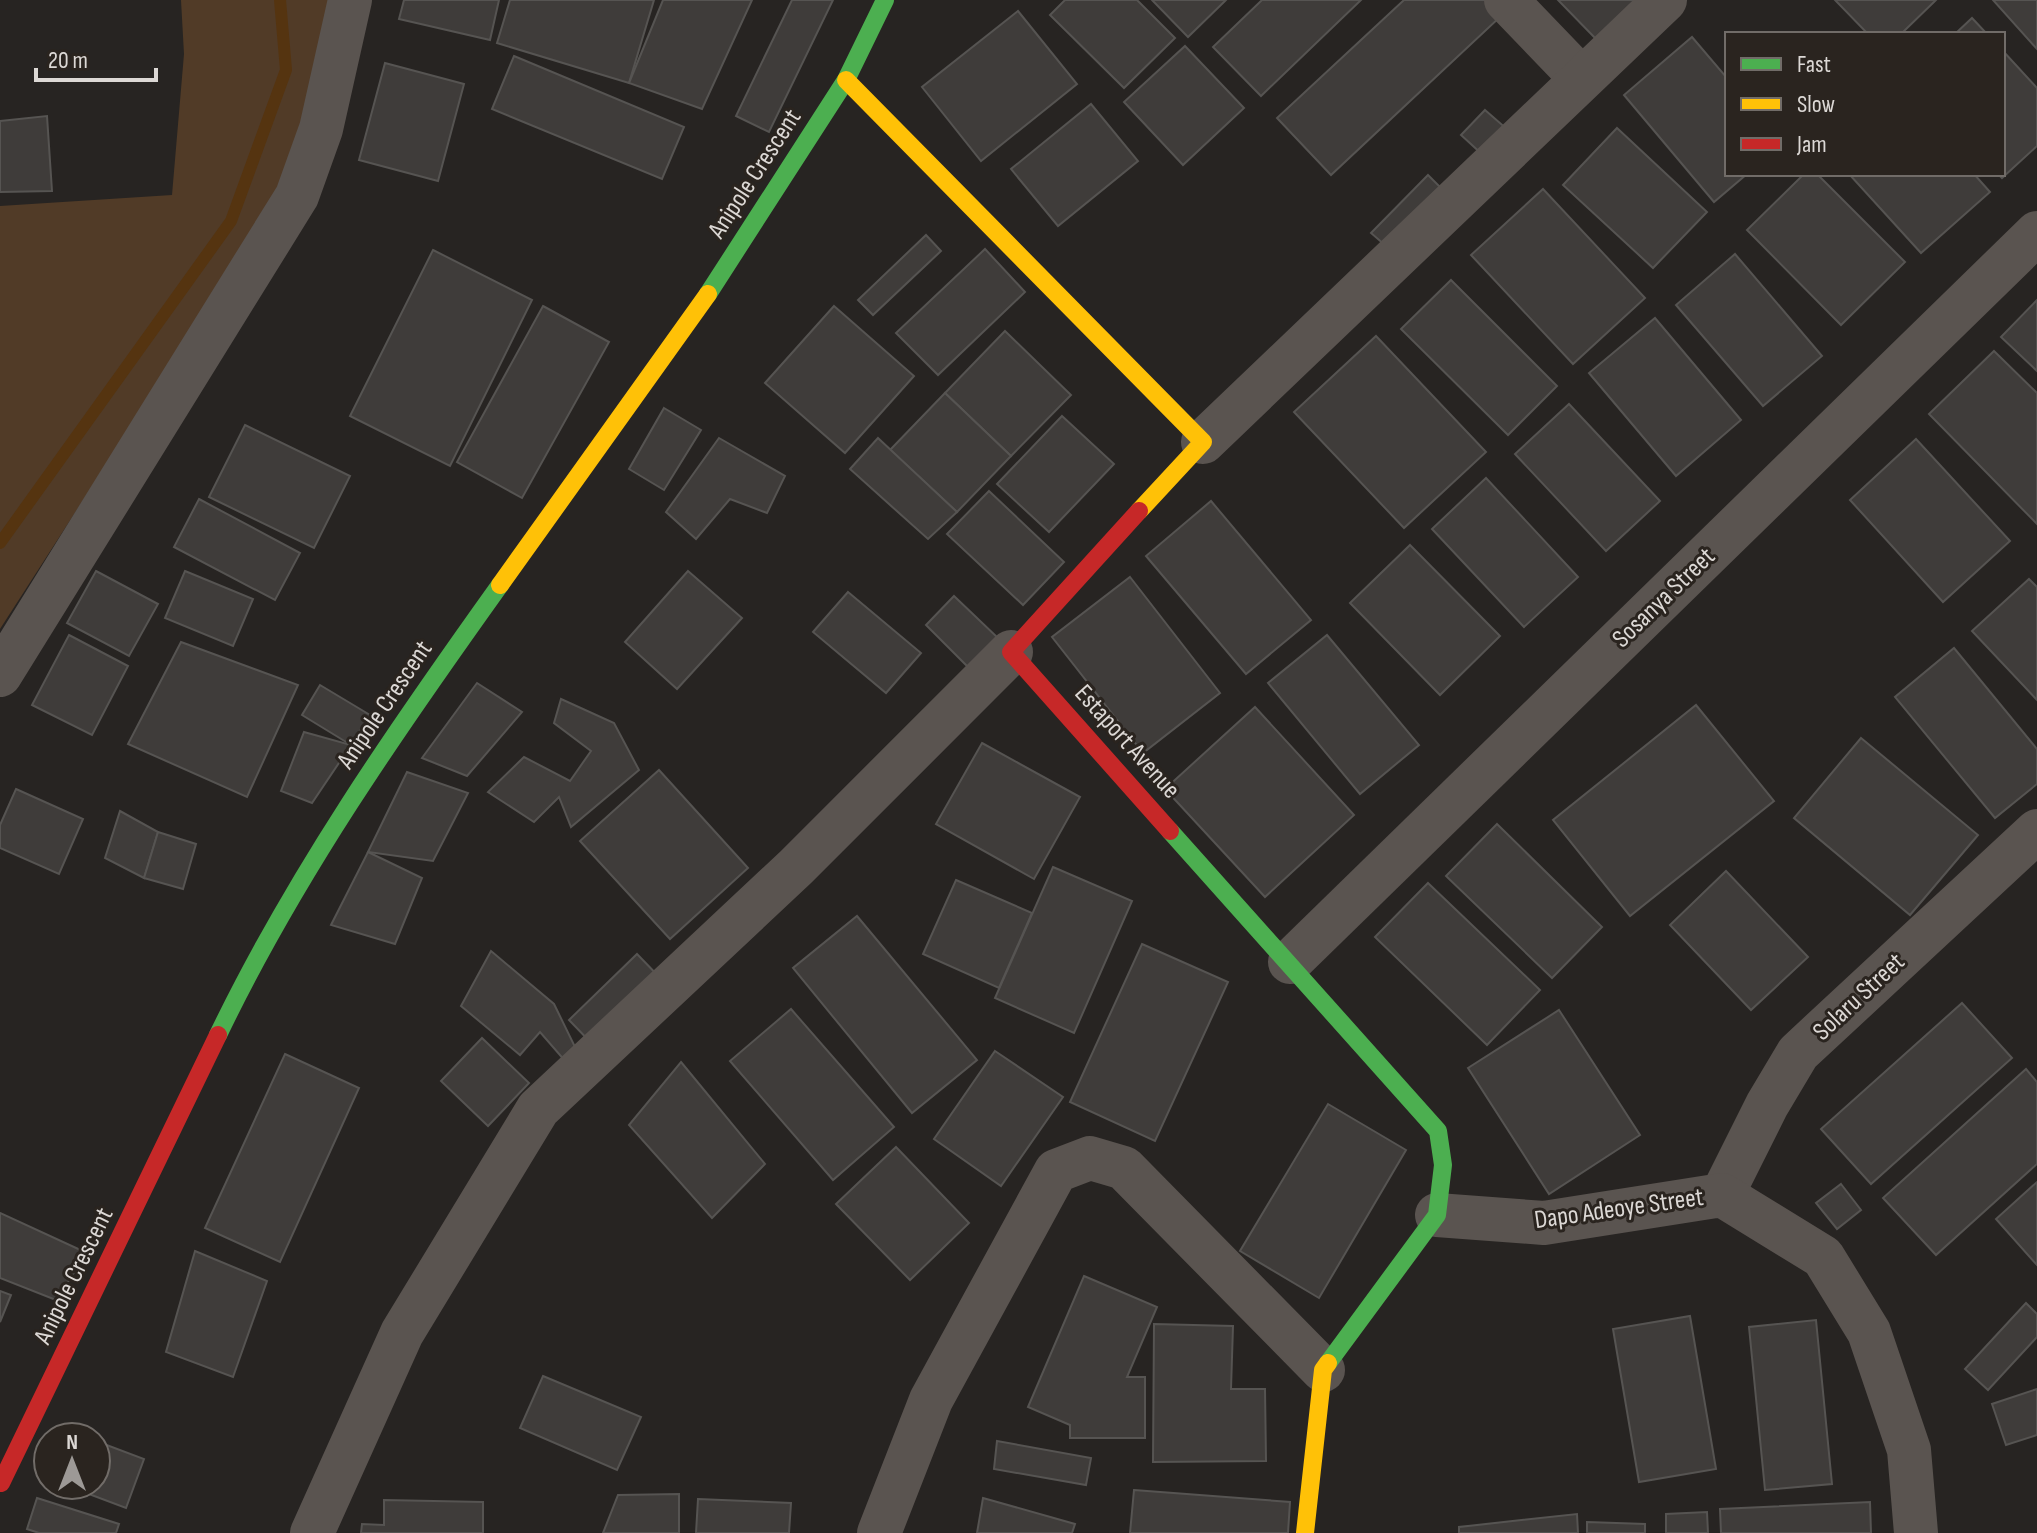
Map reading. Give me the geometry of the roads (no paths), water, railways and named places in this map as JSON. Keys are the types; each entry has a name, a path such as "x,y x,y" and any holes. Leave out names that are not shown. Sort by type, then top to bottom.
{"street":[{"path":"0,675 297,196 321,129 350,0"},
{"name":"Anipole Crescent","path":"1,1483 250,968 391,737 714,285 846,80 885,0"},
{"path":"1506,0 1581,78"},
{"path":"312,1533 402,1333 538,1109 796,867 1011,652 1203,442 1665,0"},
{"path":"846,80 1203,442"},
{"name":"Sosanya Street","path":"1290,962 2037,233"},
{"name":"Estaport Avenue","path":"1011,652 1438,1131 1443,1165 1437,1215 1323,1370"},
{"name":"Solaru Street","path":"1722,1195 1767,1105 1798,1053 2037,831"},
{"path":"879,1533 931,1400 1056,1171 1090,1158 1124,1168 1323,1370 1305,1533"},
{"name":"Dapo Adeoye Street","path":"1437,1215 1544,1223 1722,1195 1823,1257 1869,1332 1909,1450 1916,1533"}],"waterway":[{"path":"0,543 231,221 286,70 280,0"}]}
